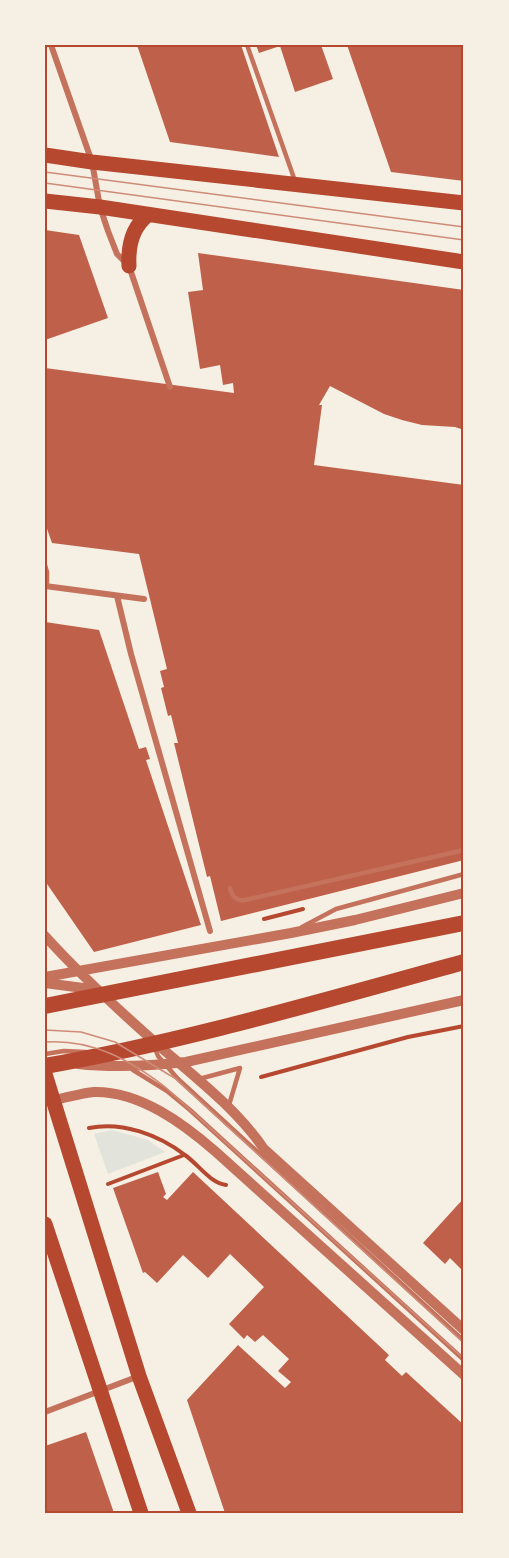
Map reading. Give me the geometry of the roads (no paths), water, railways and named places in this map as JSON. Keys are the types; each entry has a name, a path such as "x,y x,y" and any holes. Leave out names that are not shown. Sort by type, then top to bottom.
{"highway":[{"path":"45,1006 464,924"},
{"path":"45,1066 154,1045 464,962"}],"main road":[{"path":"45,155 464,203"},
{"path":"45,201 100,207 464,262"},
{"path":"129,267 129,249 134,232 148,215"},
{"path":"45,1074 49,1101 139,1376 189,1513"},
{"path":"45,1224 141,1513"}],"street":[{"path":"51,45 92,162 100,207 117,254 129,267 170,387"},
{"path":"46,586 144,598"},
{"path":"117,596 131,654 210,931"},
{"path":"45,977 291,933 464,893"},
{"path":"45,936 98,990 228,1108 252,1132 264,1149 464,1330"},
{"path":"45,983 98,990"},
{"path":"65,1063 141,1067 186,1062 464,1000"},
{"path":"49,1101 93,1092 110,1094 147,1105 182,1124 464,1375"},
{"path":"45,1412 139,1376"}],"lane":[{"path":"247,45 296,185"},
{"path":"45,565 46,586"},
{"path":"230,888 232,896 237,900 245,900 464,850"},
{"path":"291,933 336,909 464,874"},
{"path":"150,1038 158,1056 178,1079 464,1341"},
{"path":"45,1054 79,1051 102,1056 139,1073 167,1091 464,1360"},
{"path":"198,1079 240,1068 228,1108"}],"tram line":[{"path":"45,172 464,227"},
{"path":"45,183 464,240"},
{"path":"45,1030 81,1032 115,1042 176,1079 464,1343"},
{"path":"45,1042 94,1047 123,1059 164,1086 464,1359"}]}
